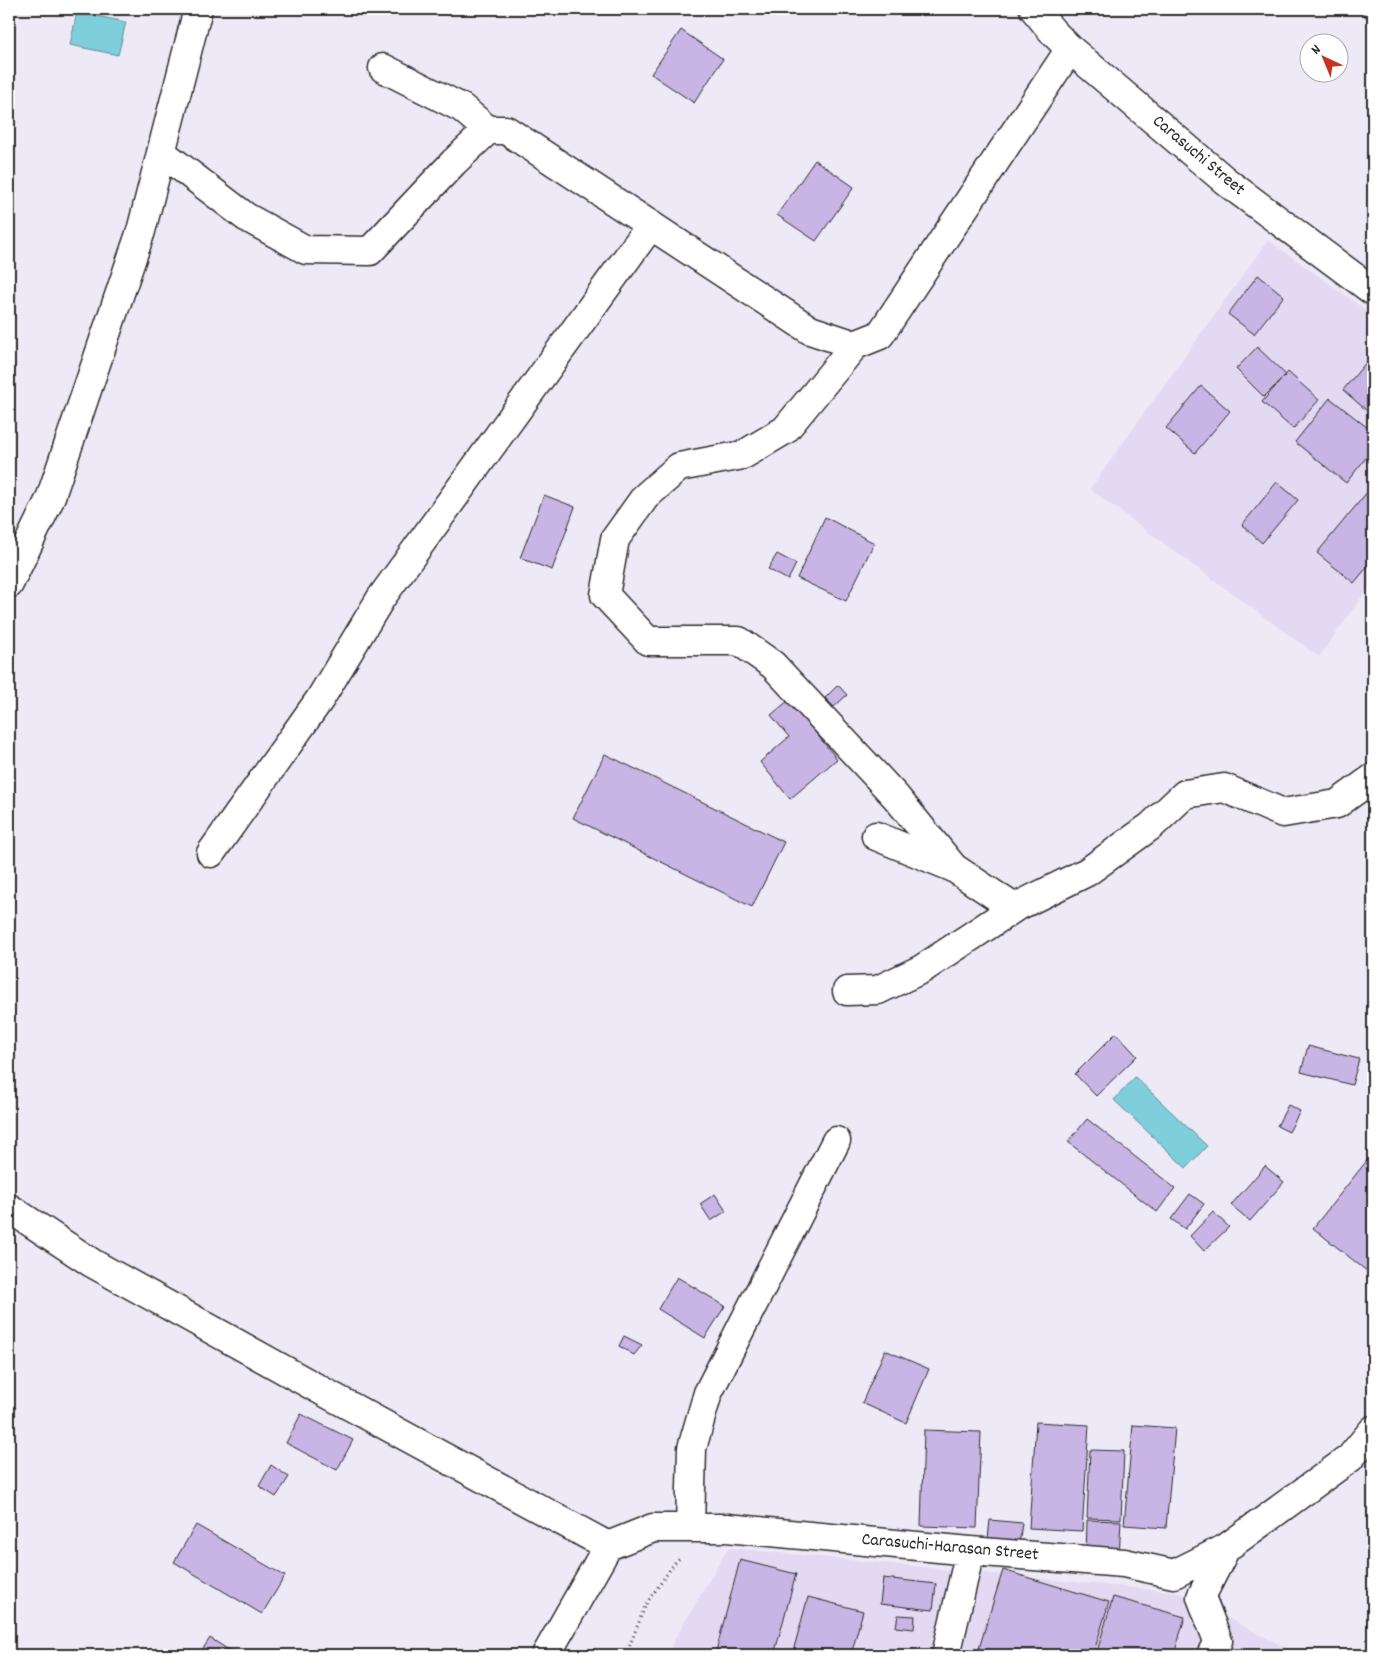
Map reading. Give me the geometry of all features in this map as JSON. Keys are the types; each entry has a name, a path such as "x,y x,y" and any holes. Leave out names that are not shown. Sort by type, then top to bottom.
{"street":[{"path":"9,584 50,499 141,231 198,9"},
{"name":"Carasuchi Street","path":"1034,9 1070,49 1228,183 1373,291"},
{"path":"954,868 896,797 774,665 739,641 648,641 605,595 615,539 645,497 679,467 743,455 785,430 855,345 880,335 1070,49"},
{"path":"383,68 462,108 488,130 506,130 810,330 855,345"},
{"path":"161,152 246,217 306,250 370,251 454,162 488,130"},
{"path":"211,853 320,699 382,598 651,225"},
{"path":"848,991 878,990 922,969 1014,908 1087,872 1151,826 1186,794 1224,788 1283,813 1338,804 1373,778"},
{"path":"876,836 954,868 1014,908"},
{"path":"690,1528 692,1448 708,1393 836,1141"},
{"path":"9,1208 92,1263 324,1392 608,1546 546,1655"},
{"name":"Carasuchi-Harasan Street","path":"608,1546 654,1528 727,1528 970,1551 1124,1563 1174,1574 1226,1548 1350,1458 1373,1430"},
{"path":"1212,1655 1218,1642 1201,1597 1226,1548"},
{"path":"946,1655 970,1551"}],"path":[{"path":"626,1655 646,1604 676,1561 683,1556"}],"shaded area":[{"path":"1268,240 1373,315 1373,581 1319,657 1090,489"},
{"path":"728,1548 1177,1592 1300,1655 671,1655 672,1644"}],"water":[{"path":"77,12 126,22 118,55 70,45"},
{"path":"1135,1077 1207,1146 1186,1168 1114,1100"}],"building":[{"path":"1356,9 1373,9 1373,22"},
{"path":"681,30 723,59 694,103 651,74"},
{"path":"815,160 854,187 816,241 777,215"},
{"path":"1258,275 1284,296 1254,334 1228,314"},
{"path":"1257,347 1286,375 1264,397 1236,369"},
{"path":"1373,354 1373,416 1343,390"},
{"path":"1288,372 1319,400 1293,429 1262,402"},
{"path":"1201,386 1230,411 1195,453 1166,428"},
{"path":"1330,398 1373,432 1373,449 1346,483 1295,442"},
{"path":"1277,482 1298,500 1262,543 1242,525"},
{"path":"1373,485 1373,560 1354,583 1317,553"},
{"path":"544,495 575,507 552,570 520,558"},
{"path":"825,517 874,543 846,601 797,578"},
{"path":"777,554 796,564 788,580 768,569"},
{"path":"838,685 847,695 834,707 825,698"},
{"path":"789,700 837,759 790,799 760,762 789,737 771,715"},
{"path":"605,754 784,842 752,907 573,818"},
{"path":"1116,1033 1137,1056 1096,1096 1075,1074"},
{"path":"1308,1046 1359,1059 1352,1085 1301,1072"},
{"path":"1288,1105 1300,1111 1289,1132 1277,1126"},
{"path":"1087,1119 1175,1188 1157,1212 1068,1142"},
{"path":"1373,1153 1373,1276 1313,1228"},
{"path":"1265,1166 1284,1182 1250,1221 1231,1205"},
{"path":"715,1194 726,1211 711,1221 700,1204"},
{"path":"1190,1194 1204,1204 1185,1229 1171,1219"},
{"path":"1213,1212 1229,1227 1204,1251 1190,1236"},
{"path":"677,1277 725,1306 705,1338 658,1309"},
{"path":"624,1336 642,1345 634,1355 619,1346"},
{"path":"885,1350 929,1369 906,1423 862,1403"},
{"path":"301,1414 353,1440 337,1470 286,1443"},
{"path":"1036,1422 1089,1425 1082,1531 1029,1528"},
{"path":"1133,1425 1175,1428 1166,1528 1124,1525"},
{"path":"924,1430 981,1432 977,1528 921,1526"},
{"path":"1090,1450 1124,1451 1121,1519 1087,1518"},
{"path":"271,1465 289,1477 276,1497 259,1486"},
{"path":"990,1520 1022,1523 1018,1553 987,1549"},
{"path":"1087,1520 1121,1521 1119,1556 1086,1555"},
{"path":"196,1525 285,1576 262,1614 174,1562"},
{"path":"740,1560 796,1574 774,1655 715,1655"},
{"path":"1003,1570 1109,1602 1093,1655 977,1655"},
{"path":"883,1578 936,1584 933,1610 880,1604"},
{"path":"808,1597 863,1611 851,1655 792,1655"},
{"path":"1113,1597 1185,1617 1174,1655 1096,1655"},
{"path":"898,1615 915,1616 914,1629 896,1627"},
{"path":"210,1638 232,1652 230,1655 199,1655"}]}
